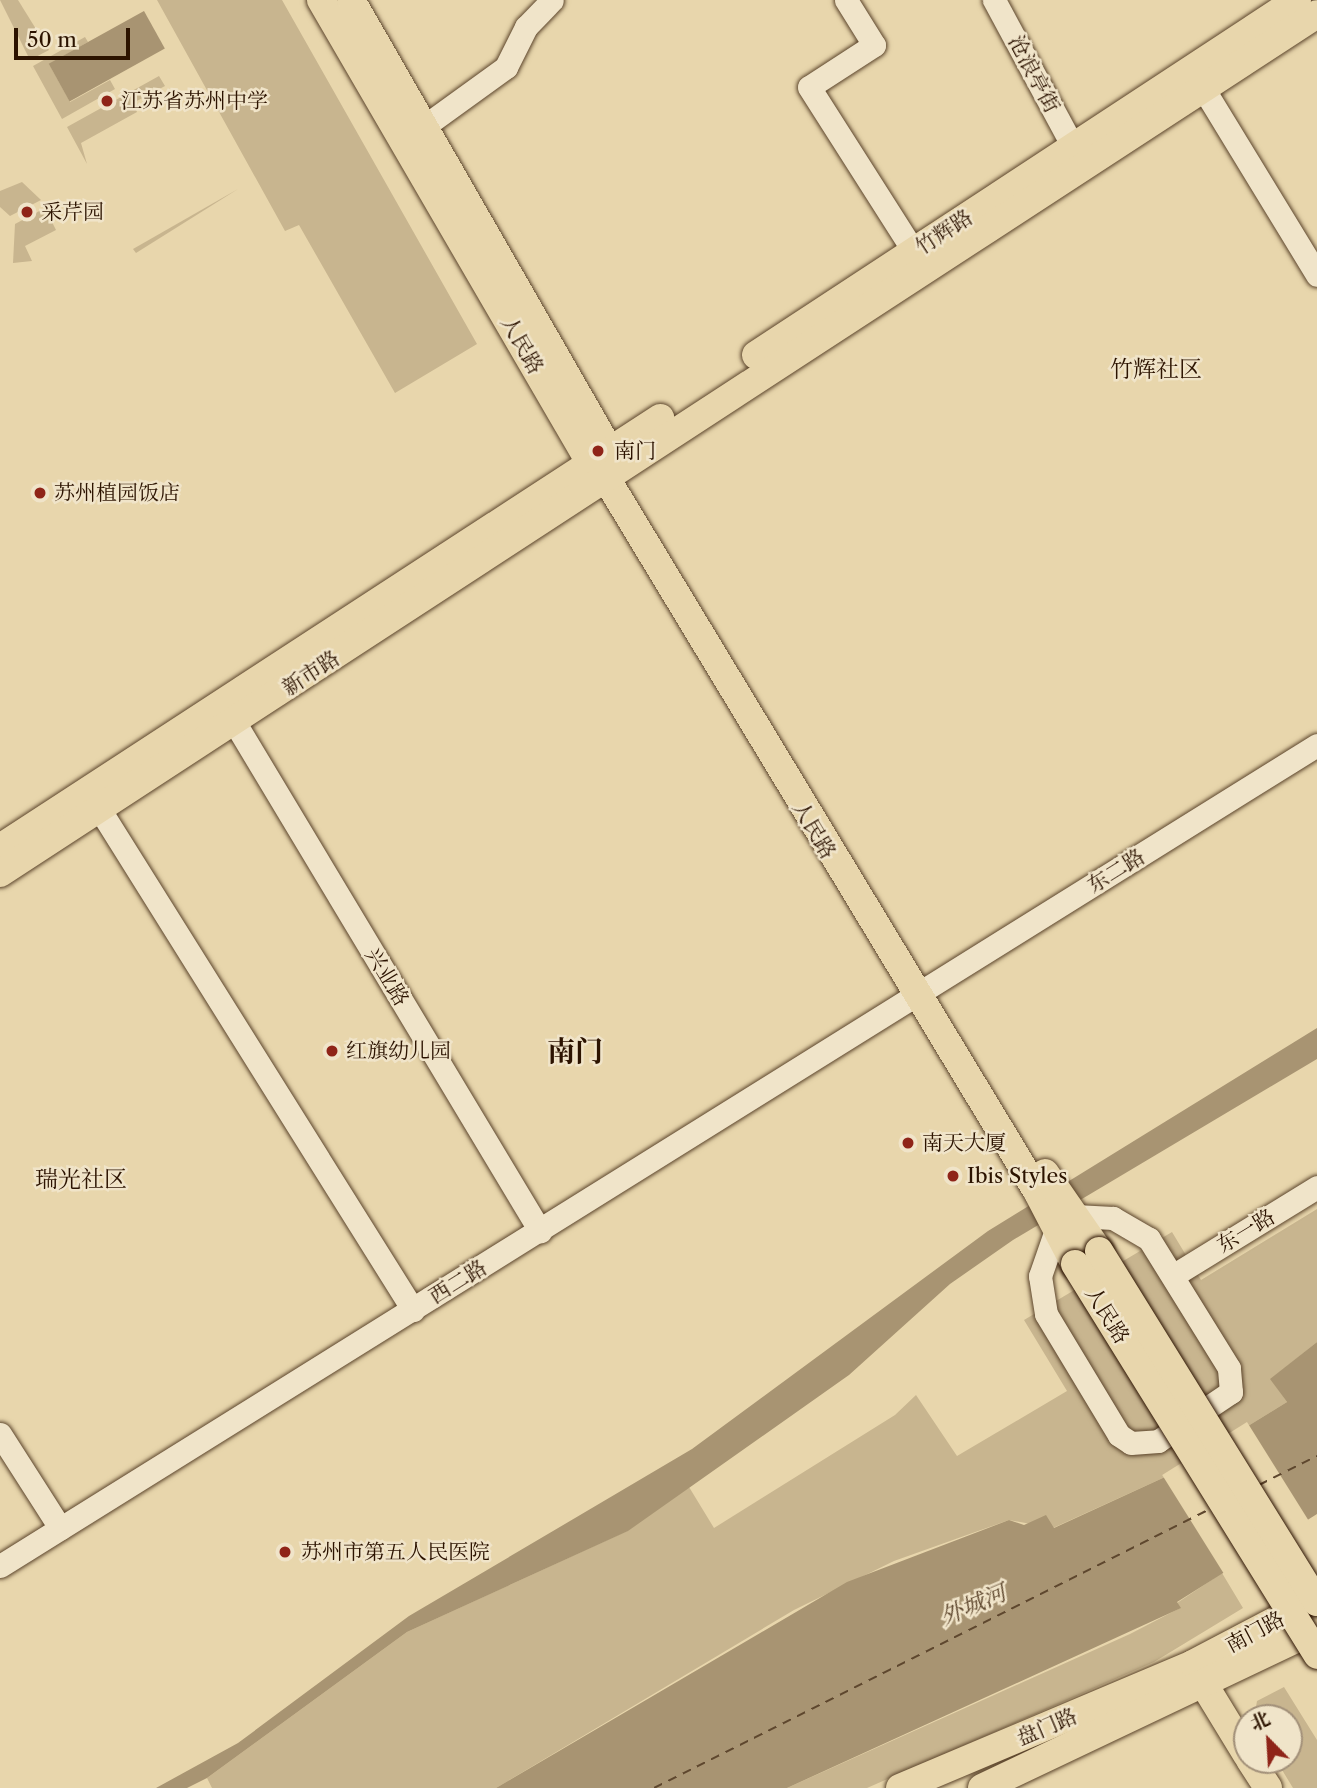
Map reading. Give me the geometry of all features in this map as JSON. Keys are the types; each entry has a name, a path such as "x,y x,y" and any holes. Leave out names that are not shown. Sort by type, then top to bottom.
{"main road":[{"name":"人民路","path":"321,0 607,465 922,992 1066,1221 1317,1655"},
{"name":"人民路","path":"351,0 426,125 607,465"},
{"name":"竹辉路","path":"607,465 914,252 1297,0"},
{"name":"竹辉路","path":"607,465 1317,15"},
{"name":"新市路","path":"0,848 234,723 607,465"},
{"name":"新市路","path":"0,873 94,800 607,465"},
{"name":"人民路","path":"1087,1257 1317,1600"},
{"name":"南门路","path":"1199,1675 1317,1600"},
{"name":"南门路","path":"1199,1675 1317,1629"},
{"path":"1199,1675 1233,1732"},
{"name":"盘门路","path":"900,1788 1199,1675"},
{"name":"盘门路","path":"982,1788 1199,1675"}],"street":[{"path":"426,125 506,67 526,27 552,0"},
{"path":"846,0 874,45 809,87 914,252"},
{"name":"沧浪亭街","path":"995,0 1073,147"},
{"path":"1203,88 1317,275"},
{"name":"兴业路","path":"234,723 540,1231"},
{"name":"东二路","path":"922,992 1317,745"},
{"path":"94,800 412,1310"},
{"name":"西二路","path":"0,1566 922,992"},
{"name":"东一路","path":"1174,1275 1317,1187"},
{"path":"1095,1212 1136,1226 1174,1275 1234,1384 1158,1441 1131,1443 1046,1314 1040,1276 1066,1221 1095,1212"},
{"path":"0,1434 60,1528"}],"shaded area":[{"path":"0,0 18,0 49,50 30,60"},
{"path":"157,0 282,0 477,344 395,393 299,225 285,231"},
{"path":"85,37 88,42 49,64 70,102 110,80 115,89 62,119 33,66"},
{"path":"159,76 165,86 133,103 137,112 81,143 87,164 67,127"},
{"path":"22,182 41,200 10,216 0,207 0,191"},
{"path":"238,189 136,253 133,249"},
{"path":"45,208 56,230 25,246 32,261 13,263 15,224"},
{"path":"1317,1209 1317,1342 1271,1379 1287,1402 1165,1477 1053,1528 1009,1520 894,1561 794,1610 496,1788 212,1788 207,1778 407,1632 627,1531 689,1487 714,1528 895,1415 916,1395 957,1456 1067,1391 1024,1320 1172,1232 1201,1280"},
{"path":"1222,1573 1243,1608 1154,1662 867,1788 787,1788 1130,1634 1180,1608 1177,1603"},
{"path":"1284,1687 1295,1704 1256,1704 1257,1701"},
{"path":"1303,1718 1317,1740 1317,1788 1293,1788 1284,1774 1303,1774"}],"water":[{"path":"144,11 165,49 70,101 49,64"},
{"path":"1317,1028 1317,1059 1013,1240 950,1284 849,1375 628,1531 407,1632 207,1778 187,1788 156,1788 238,1743 409,1616 692,1449 988,1231"},
{"name":"外城河","path":"1317,1342 1317,1514 1177,1602 1181,1608 787,1788 496,1788 847,1582 1009,1520 1024,1525 1046,1515 1054,1528 1165,1477 1287,1402 1270,1379"}],"pier":[{"path":"1247,1422 1311,1524 1226,1577 1162,1475"}],"ferry route":[{"path":"1259,1485 1317,1456"},
{"path":"654,1788 1210,1509"}],"place":[{"name":"江苏省苏州中学","path":"107,101"},
{"name":"采芹园","path":"27,212"},
{"name":"南门","path":"598,451"},
{"name":"苏州植园饭店","path":"40,493"},
{"name":"红旗幼儿园","path":"332,1051"},
{"name":"南天大厦","path":"908,1143"},
{"name":"Ibis Styles","path":"953,1176"},
{"name":"苏州市第五人民医院","path":"285,1552"}],"district":[{"name":"竹辉社区","path":"1156,369"},
{"name":"南门","path":"575,1051"},
{"name":"瑞光社区","path":"81,1179"}]}
